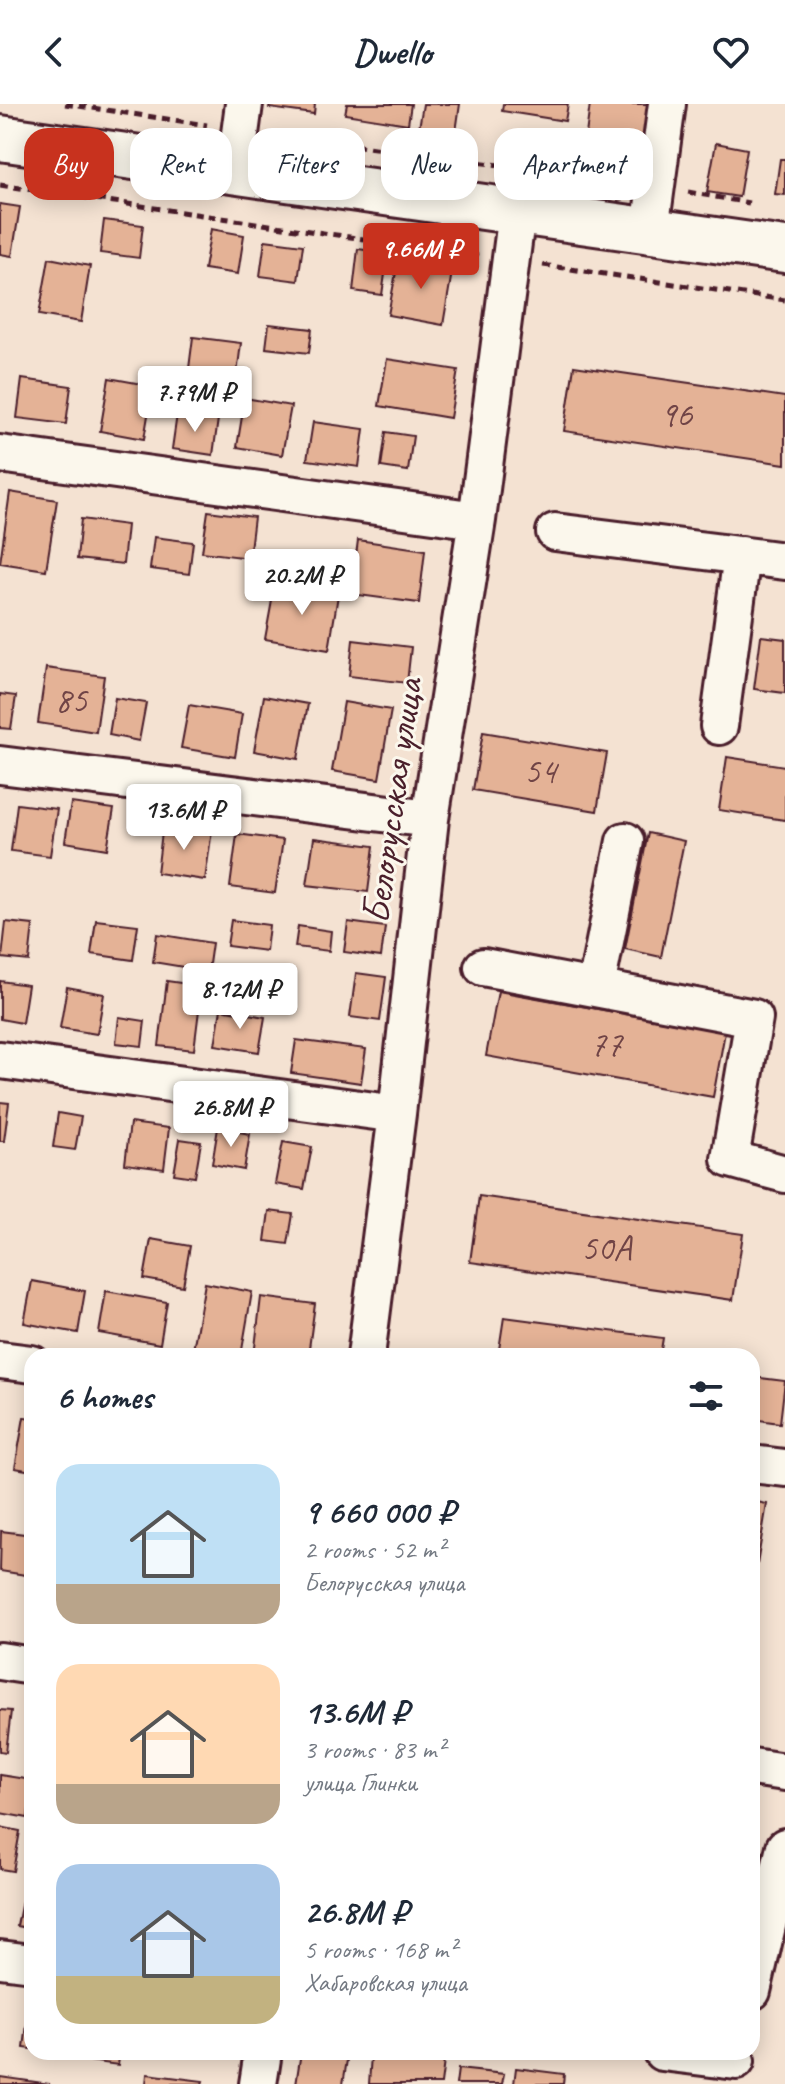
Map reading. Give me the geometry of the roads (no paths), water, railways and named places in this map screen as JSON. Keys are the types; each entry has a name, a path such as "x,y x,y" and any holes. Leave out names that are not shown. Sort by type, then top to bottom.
{"main road":[{"path":"0,138 240,135 517,212 785,250"}],"street":[{"path":"650,230 667,104"},
{"name":"Белорусская улица","path":"367,1348 430,819 477,520 517,212"},
{"path":"0,454 477,520"},
{"path":"555,532 785,561"},
{"path":"719,726 742,555"},
{"path":"0,765 430,819"},
{"path":"596,987 625,841"},
{"path":"483,967 754,1018 730,1159 785,1174"},
{"path":"0,1060 397,1114"},
{"path":"0,1360 24,1363"},
{"path":"760,1465 785,1468"},
{"path":"0,1661 24,1665"},
{"path":"760,1768 785,1772"},
{"path":"760,1956 785,1847"},
{"path":"0,1959 24,1962"},
{"path":"258,2084 262,2060"},
{"path":"704,2060 735,2066"}]}
